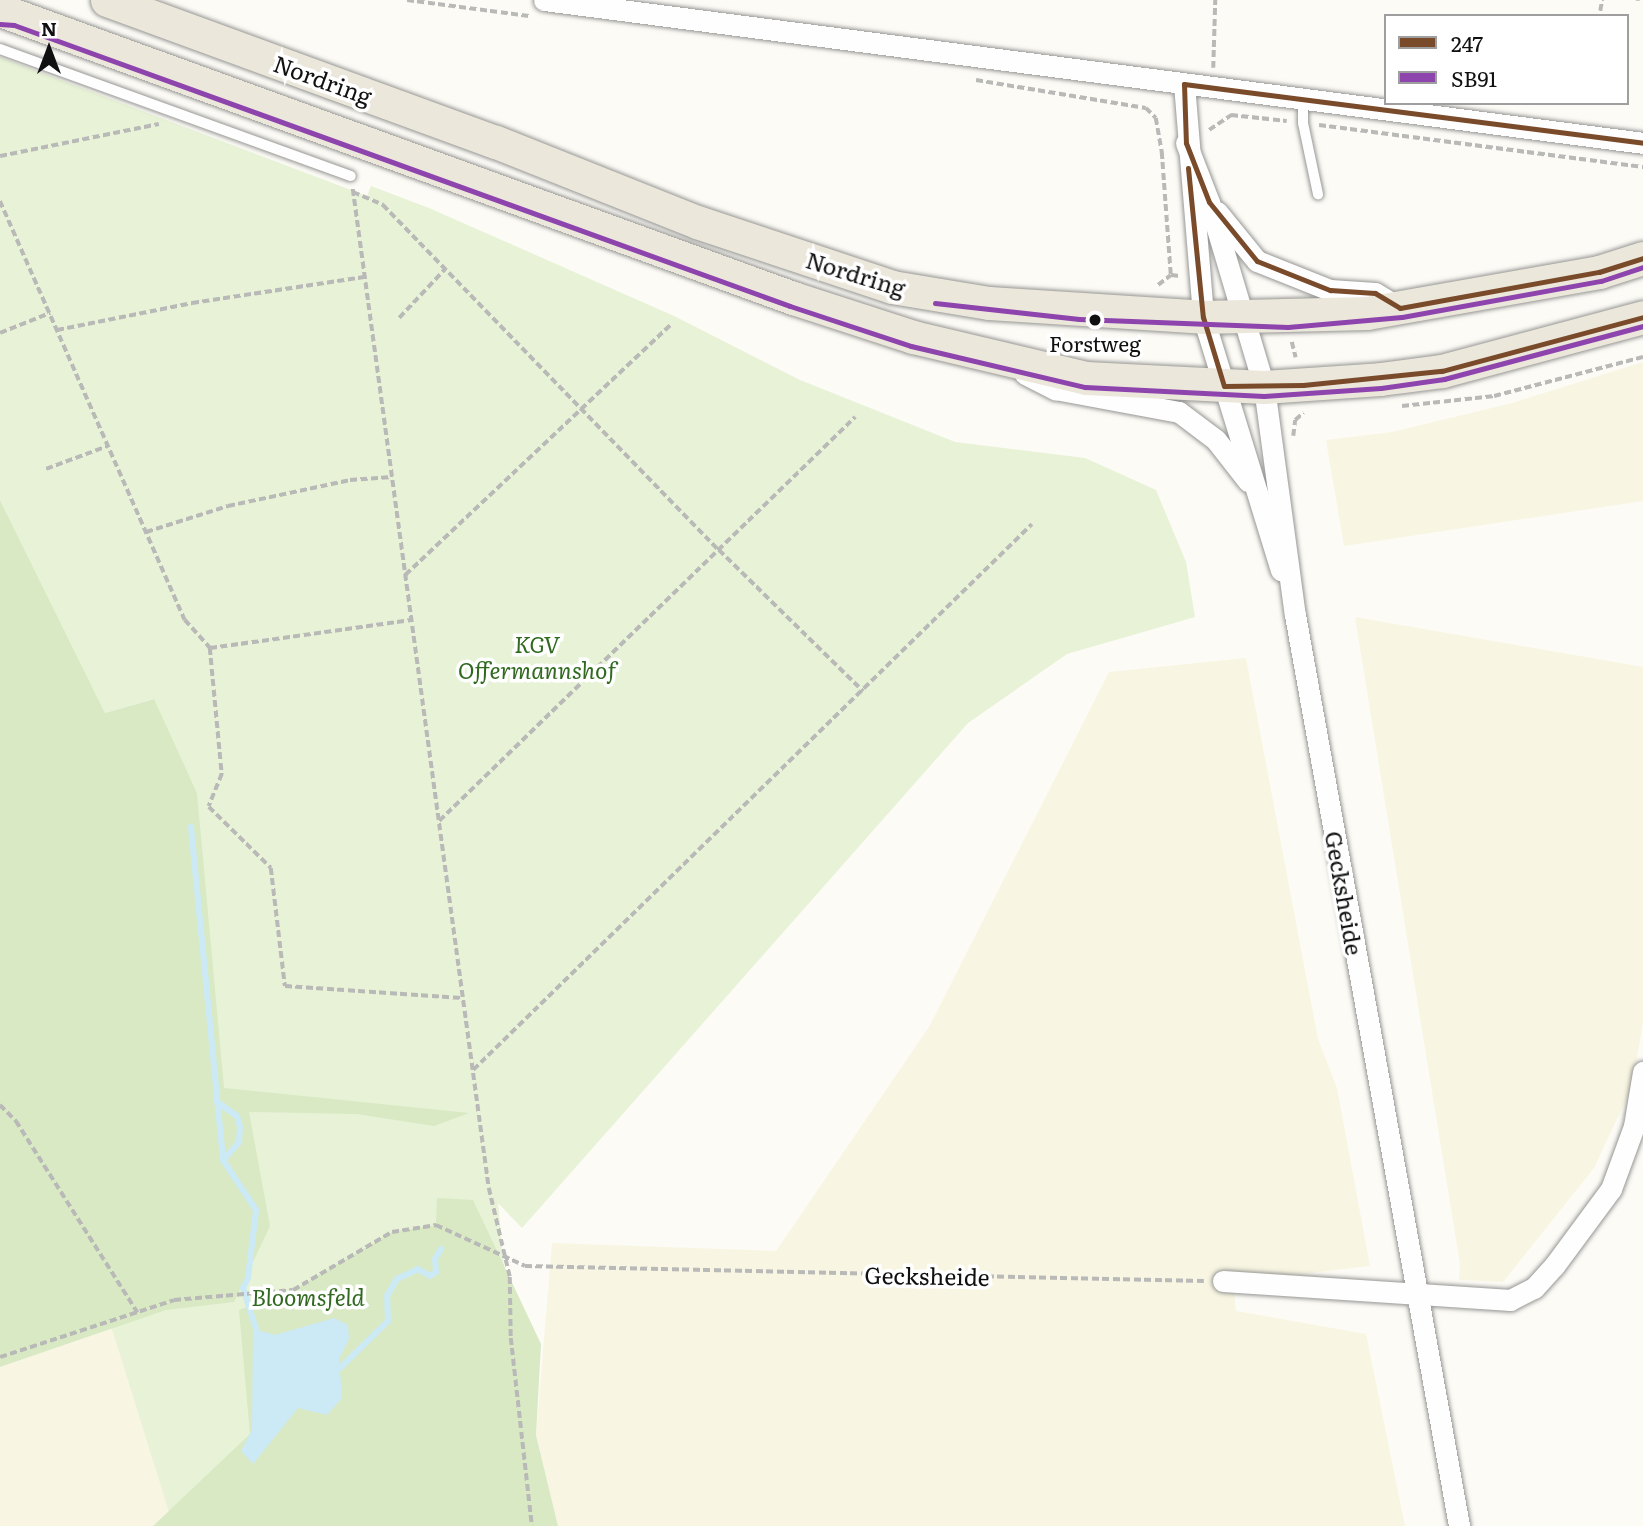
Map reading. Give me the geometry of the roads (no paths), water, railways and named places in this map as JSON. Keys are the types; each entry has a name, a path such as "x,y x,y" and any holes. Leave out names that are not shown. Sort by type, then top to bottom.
{"main road":[{"name":"Nordring","path":"107,0 496,142 697,222 892,287 989,303 1203,317 1287,318 1401,308 1599,272 1643,258"},
{"name":"Nordring","path":"0,10 793,298 991,358 1086,378 1264,387 1443,371 1643,317"}],"street":[{"path":"538,8 1184,84 1643,143"},
{"name":"Gecksheide","path":"1184,84 1209,202 1264,387 1295,615 1459,1526"},
{"name":"Gecksheide","path":"1196,141 1203,317 1295,615"},
{"path":"1209,202 1257,261 1330,290 1375,293 1401,308"},
{"name":"Nordring","path":"991,358 1055,389 1179,412 1216,440 1255,489"},
{"path":"1223,1281 1396,1290 1419,1296 1510,1300 1534,1288 1611,1189 1634,1126 1643,1072"}],"lane":[{"path":"0,49 351,176"},
{"path":"1303,101 1303,123 1318,194"}],"water":[{"path":"334,1318 348,1325 349,1339 339,1359 342,1398 327,1415 298,1408 253,1464 241,1451 252,1430 253,1329 275,1335"}],"waterway":[{"path":"191,827 223,1160 256,1210 248,1278 243,1288 256,1329"},
{"path":"216,1101 237,1116 240,1127 239,1142 224,1159"},
{"path":"340,1368 388,1321 387,1296 397,1279 418,1269 430,1276 436,1272 435,1259 441,1249"}],"place":[{"name":"Forstweg","path":"1095,320"}],"park label":[{"name":"KGV Offermannshof","path":"537,656"},
{"name":"Bloomsfeld","path":"308,1296"}]}
